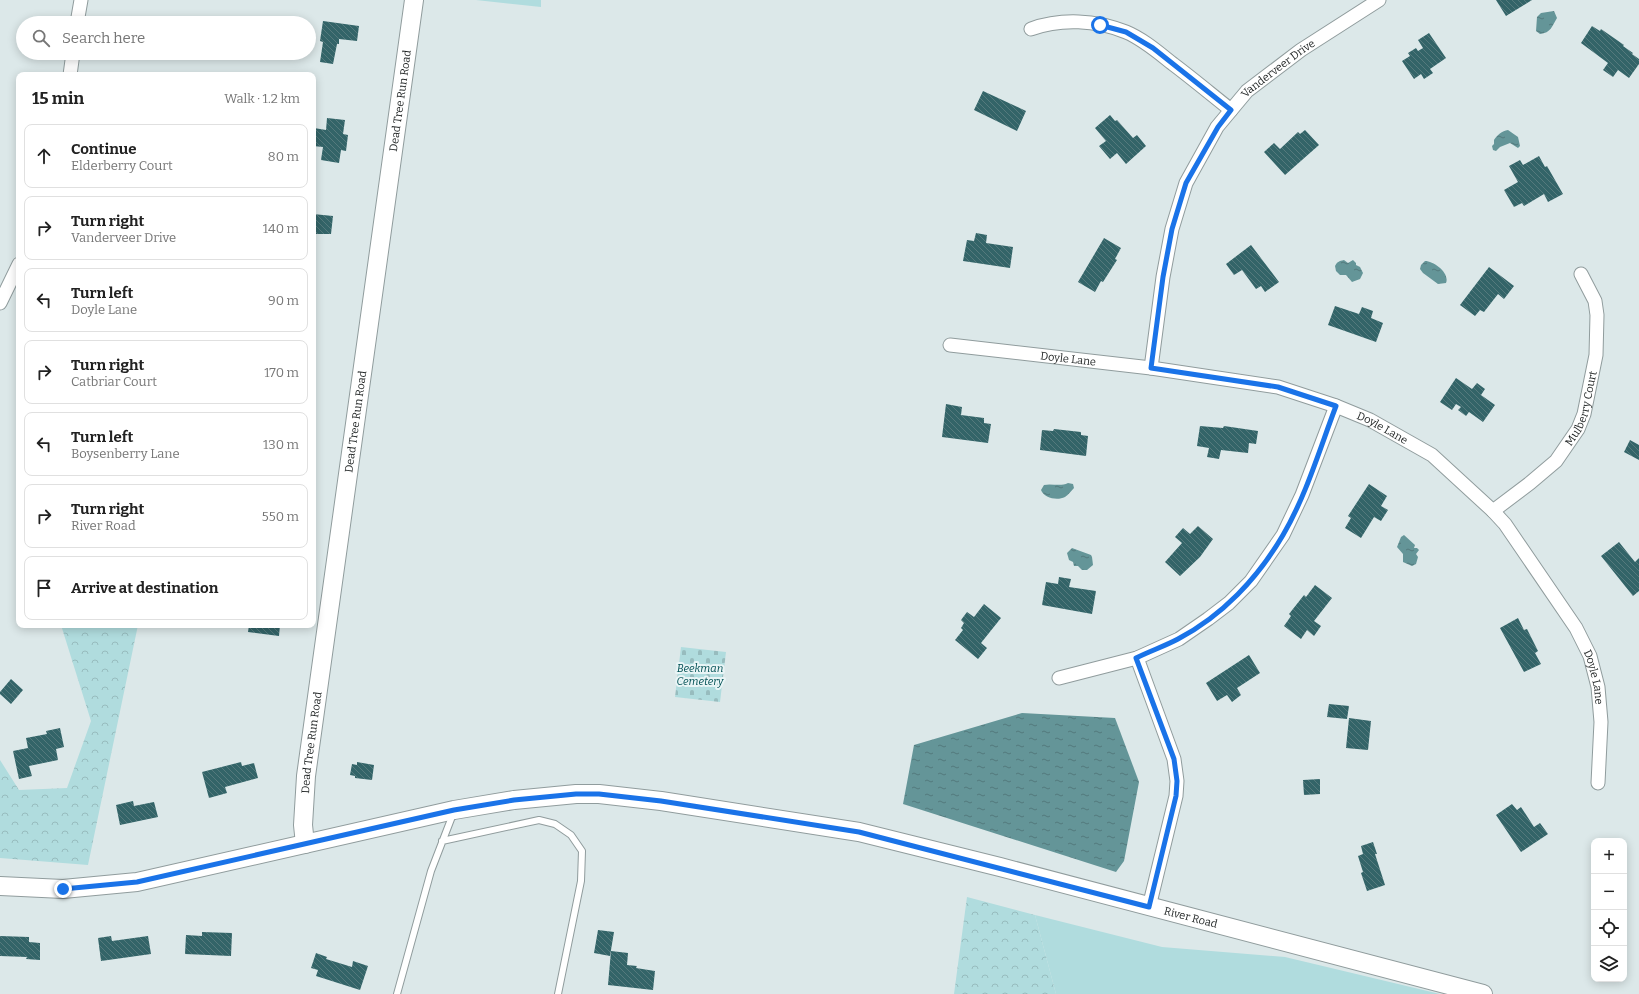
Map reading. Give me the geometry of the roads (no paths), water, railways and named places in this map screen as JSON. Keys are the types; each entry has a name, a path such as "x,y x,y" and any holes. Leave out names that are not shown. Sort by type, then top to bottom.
{"main road":[{"name":"Dead Tree Run Road","path":"305,844 303,825 306,776 414,0"},
{"name":"River Road","path":"0,886 63,889 137,882 454,810 514,800 576,794 599,794 661,801 859,832 1483,994"}],"street":[{"path":"78,16 81,0"},
{"name":"Vanderveer Drive","path":"1151,368 1163,277 1171,236 1186,183 1218,127 1248,91 1301,50 1379,0"},
{"path":"1030,29 1045,24 1074,21 1100,25 1126,32 1153,48 1231,110"},
{"path":"70,72 72,60"},
{"path":"0,303 16,270"},
{"name":"Mulberry Court","path":"1493,511 1530,483 1556,460 1578,428 1584,414 1596,355 1597,314 1594,301 1581,274"},
{"name":"Doyle Lane","path":"950,344 1151,368 1278,387 1336,406 1370,420 1432,455 1493,511 1505,524 1576,628 1590,656 1598,686 1601,722 1598,783"},
{"path":"1059,678 1136,658 1179,639 1208,620 1229,603 1251,581 1283,535 1302,495 1336,406"},
{"path":"1136,658 1174,759 1177,781 1176,796 1149,907"}],"lane":[{"path":"397,994 431,871 454,810"},
{"path":"442,841 539,820 555,824 571,835 582,851 581,881 558,994"}],"water":[{"path":"1554,11 1557,18 1549,31 1540,34 1536,31 1537,17 1541,13"},
{"path":"1508,130 1518,137 1520,146 1518,148 1510,143 1500,147 1496,151 1493,150 1492,146 1495,138 1502,132"},
{"path":"1344,260 1348,263 1353,260 1356,265 1360,267 1363,273 1360,279 1352,282 1346,275 1340,275 1336,271 1335,266 1339,261"},
{"path":"1425,261 1433,263 1440,268 1446,275 1446,283 1438,284 1423,273 1420,269 1421,265"},
{"path":"1068,483 1073,484 1074,488 1062,498 1055,499 1048,497 1041,490 1044,485 1062,485"},
{"path":"1404,535 1415,545 1414,548 1419,550 1416,554 1418,557 1416,564 1412,566 1403,562 1403,554 1397,547 1401,537"},
{"path":"1072,548 1091,555 1093,565 1087,570 1082,570 1078,566 1074,566 1073,562 1069,560 1067,553"},
{"path":"1022,713 1115,718 1139,782 1124,861 1116,872 903,804 914,745"}],"park label":[{"name":"Beekman Cemetery","path":"700,674"}]}
